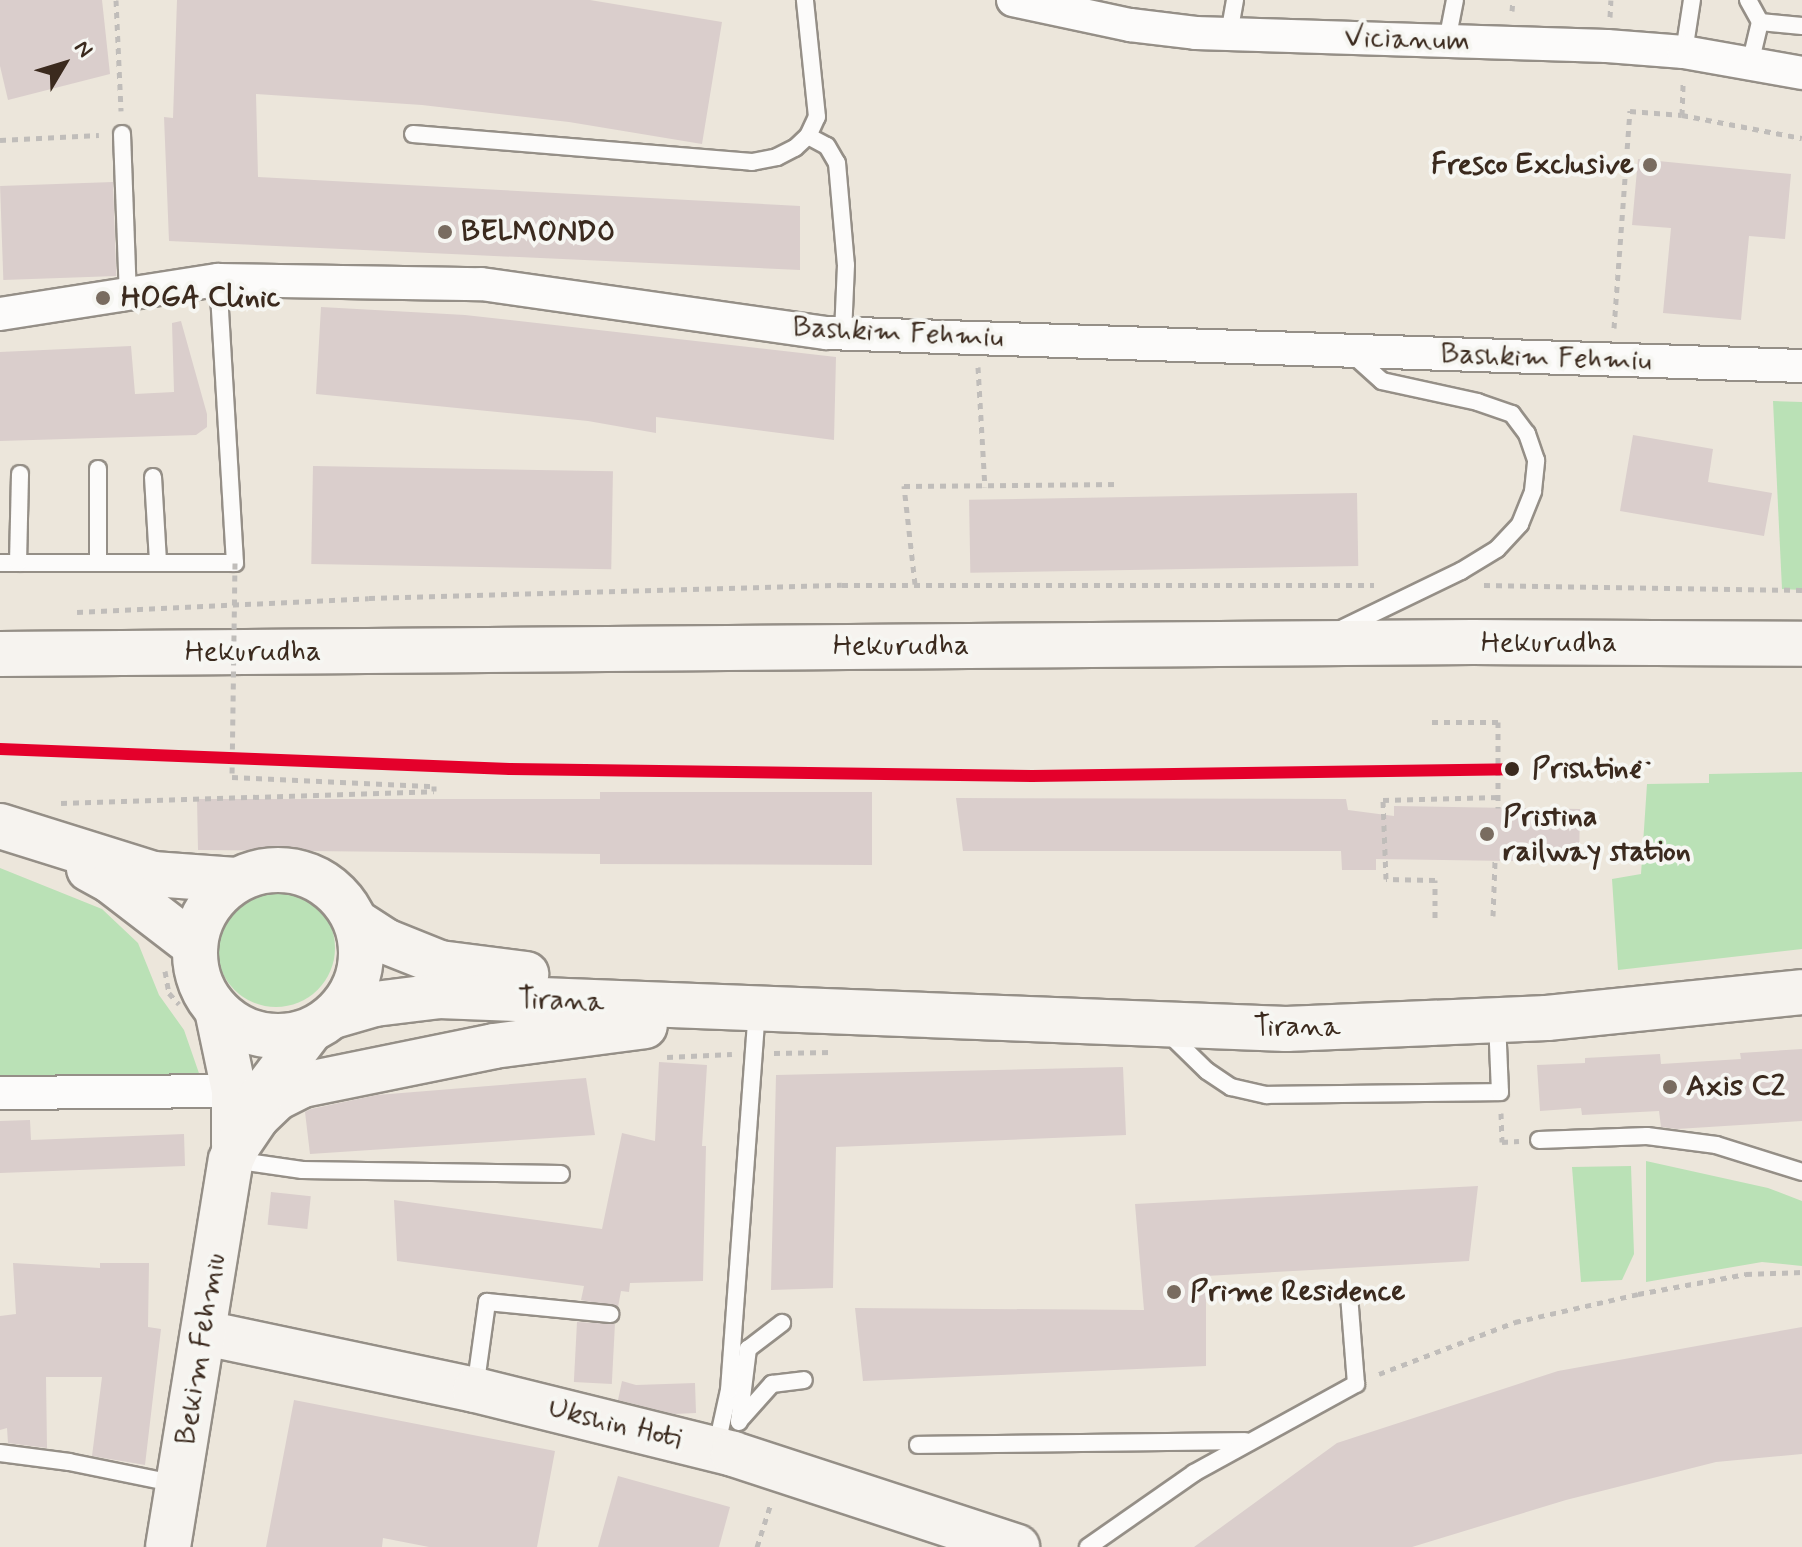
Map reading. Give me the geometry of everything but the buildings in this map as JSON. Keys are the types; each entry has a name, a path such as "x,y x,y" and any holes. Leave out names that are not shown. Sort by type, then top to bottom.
{"main road":[{"name":"Hekurudha","path":"0,654 1312,643 1802,644"},
{"path":"27,823 153,874 236,880"},
{"path":"27,823 112,882 180,956 196,969 204,991 203,1013 256,1034 284,1037 322,1024 350,997 360,973 362,947 356,922 341,898 319,880 292,871 263,871 236,880 214,899 180,956"},
{"name":"Tirana","path":"356,922 385,941 440,963 765,1022"},
{"name":"Tirana","path":"322,1024 375,1004 439,996 765,1022 1286,1029 1497,1020 1802,992"},
{"name":"Bekim Fehmiu","path":"168,1547 233,1155 234,1091 203,1013"},
{"path":"233,1155 256,1118 277,1098 303,1085 494,1046 765,1022"},
{"name":"Bekim Fehmiu","path":"233,1155 260,1097 322,1024"},
{"name":"Ukshin Hoti","path":"205,1333 729,1442 1017,1547"}],"street":[{"name":"Vicianum","path":"1013,0 1130,25 1229,34 1684,52 1802,73"},
{"name":"Bashkim Fehmiu","path":"0,314 218,280 481,284 843,333 1802,366"},
{"path":"0,1093 234,1091"}],"lane":[{"path":"413,134 752,162 777,157 795,148 808,136 817,117 805,0"},
{"path":"1229,34 1235,0"},
{"path":"1447,41 1455,0"},
{"path":"1684,52 1692,0"},
{"path":"1748,0 1760,22 1750,64"},
{"path":"1760,22 1802,26"},
{"path":"122,134 128,295"},
{"path":"808,136 827,146 837,163 846,265 843,333"},
{"path":"0,563 235,563 218,280"},
{"path":"1312,643 1461,571 1497,549 1520,524 1533,491 1536,460 1527,434 1512,414 1478,402 1382,381 1348,350"},
{"path":"98,469 98,562"},
{"path":"18,563 20,474"},
{"path":"153,477 158,561"},
{"path":"1161,1026 1207,1071 1231,1087 1267,1095 1500,1092 1497,1020"},
{"path":"729,1442 729,1390 765,1022"},
{"path":"1539,1140 1647,1136 1716,1145 1802,1172"},
{"path":"233,1155 302,1170 561,1174"},
{"path":"1088,1547 1194,1473 1247,1441 1356,1384 1349,1296"},
{"path":"475,1390 487,1302 610,1314"},
{"path":"729,1442 748,1349 782,1323"},
{"path":"729,1442 772,1384 804,1380"},
{"path":"918,1445 1247,1441"},
{"path":"0,1453 69,1462 179,1484"}],"path":[{"path":"0,140 122,134 116,0"},
{"path":"1612,360 1630,111 1682,115 1802,138"},
{"path":"976,338 985,487"},
{"path":"915,584 904,486 1120,484"},
{"path":"27,823 434,791 434,786 232,777 235,563"},
{"path":"70,613 234,604 915,584 1384,585"},
{"path":"1474,585 1802,590"},
{"path":"1432,722 1498,722 1498,808"},
{"path":"1435,918 1435,880 1386,879 1383,800 1499,797"},
{"path":"1493,916 1495,861"},
{"path":"180,956 169,993 203,1013"},
{"path":"657,1057 765,1022 848,1052"},
{"path":"1356,1384 1435,1350 1515,1322 1746,1274 1802,1272"},
{"path":"757,1547 775,1490"}],"green space":[{"path":"1773,401 1802,402 1802,590 1782,589"},
{"path":"1802,772 1802,949 1618,970 1612,879 1641,874 1647,784 1709,783 1709,774"},
{"path":"0,868 102,909 138,943 159,995 184,1030 201,1079 0,1088"},
{"path":"276,889 299,893 318,906 331,925 335,948 331,971 318,990 299,1003 276,1007 253,1003 234,990 221,971 217,948 221,925 234,906 253,893"},
{"path":"1646,1161 1768,1188 1802,1201 1802,1266 1762,1262 1646,1282"},
{"path":"1631,1166 1634,1254 1622,1280 1581,1282 1572,1167"}],"transit line":[{"path":"0,749 510,769 1032,776 1512,769"}],"place":[{"name":"Fresco Exclusive","path":"1650,165"},
{"name":"BELMONDO","path":"445,232"},
{"name":"HOGA Clinic","path":"103,298"},
{"name":"Prishtinë","path":"1512,769"},
{"name":"Pristina railway station","path":"1487,834"},
{"name":"Axis C2","path":"1670,1087"},
{"name":"Prime Residence","path":"1174,1292"}]}
